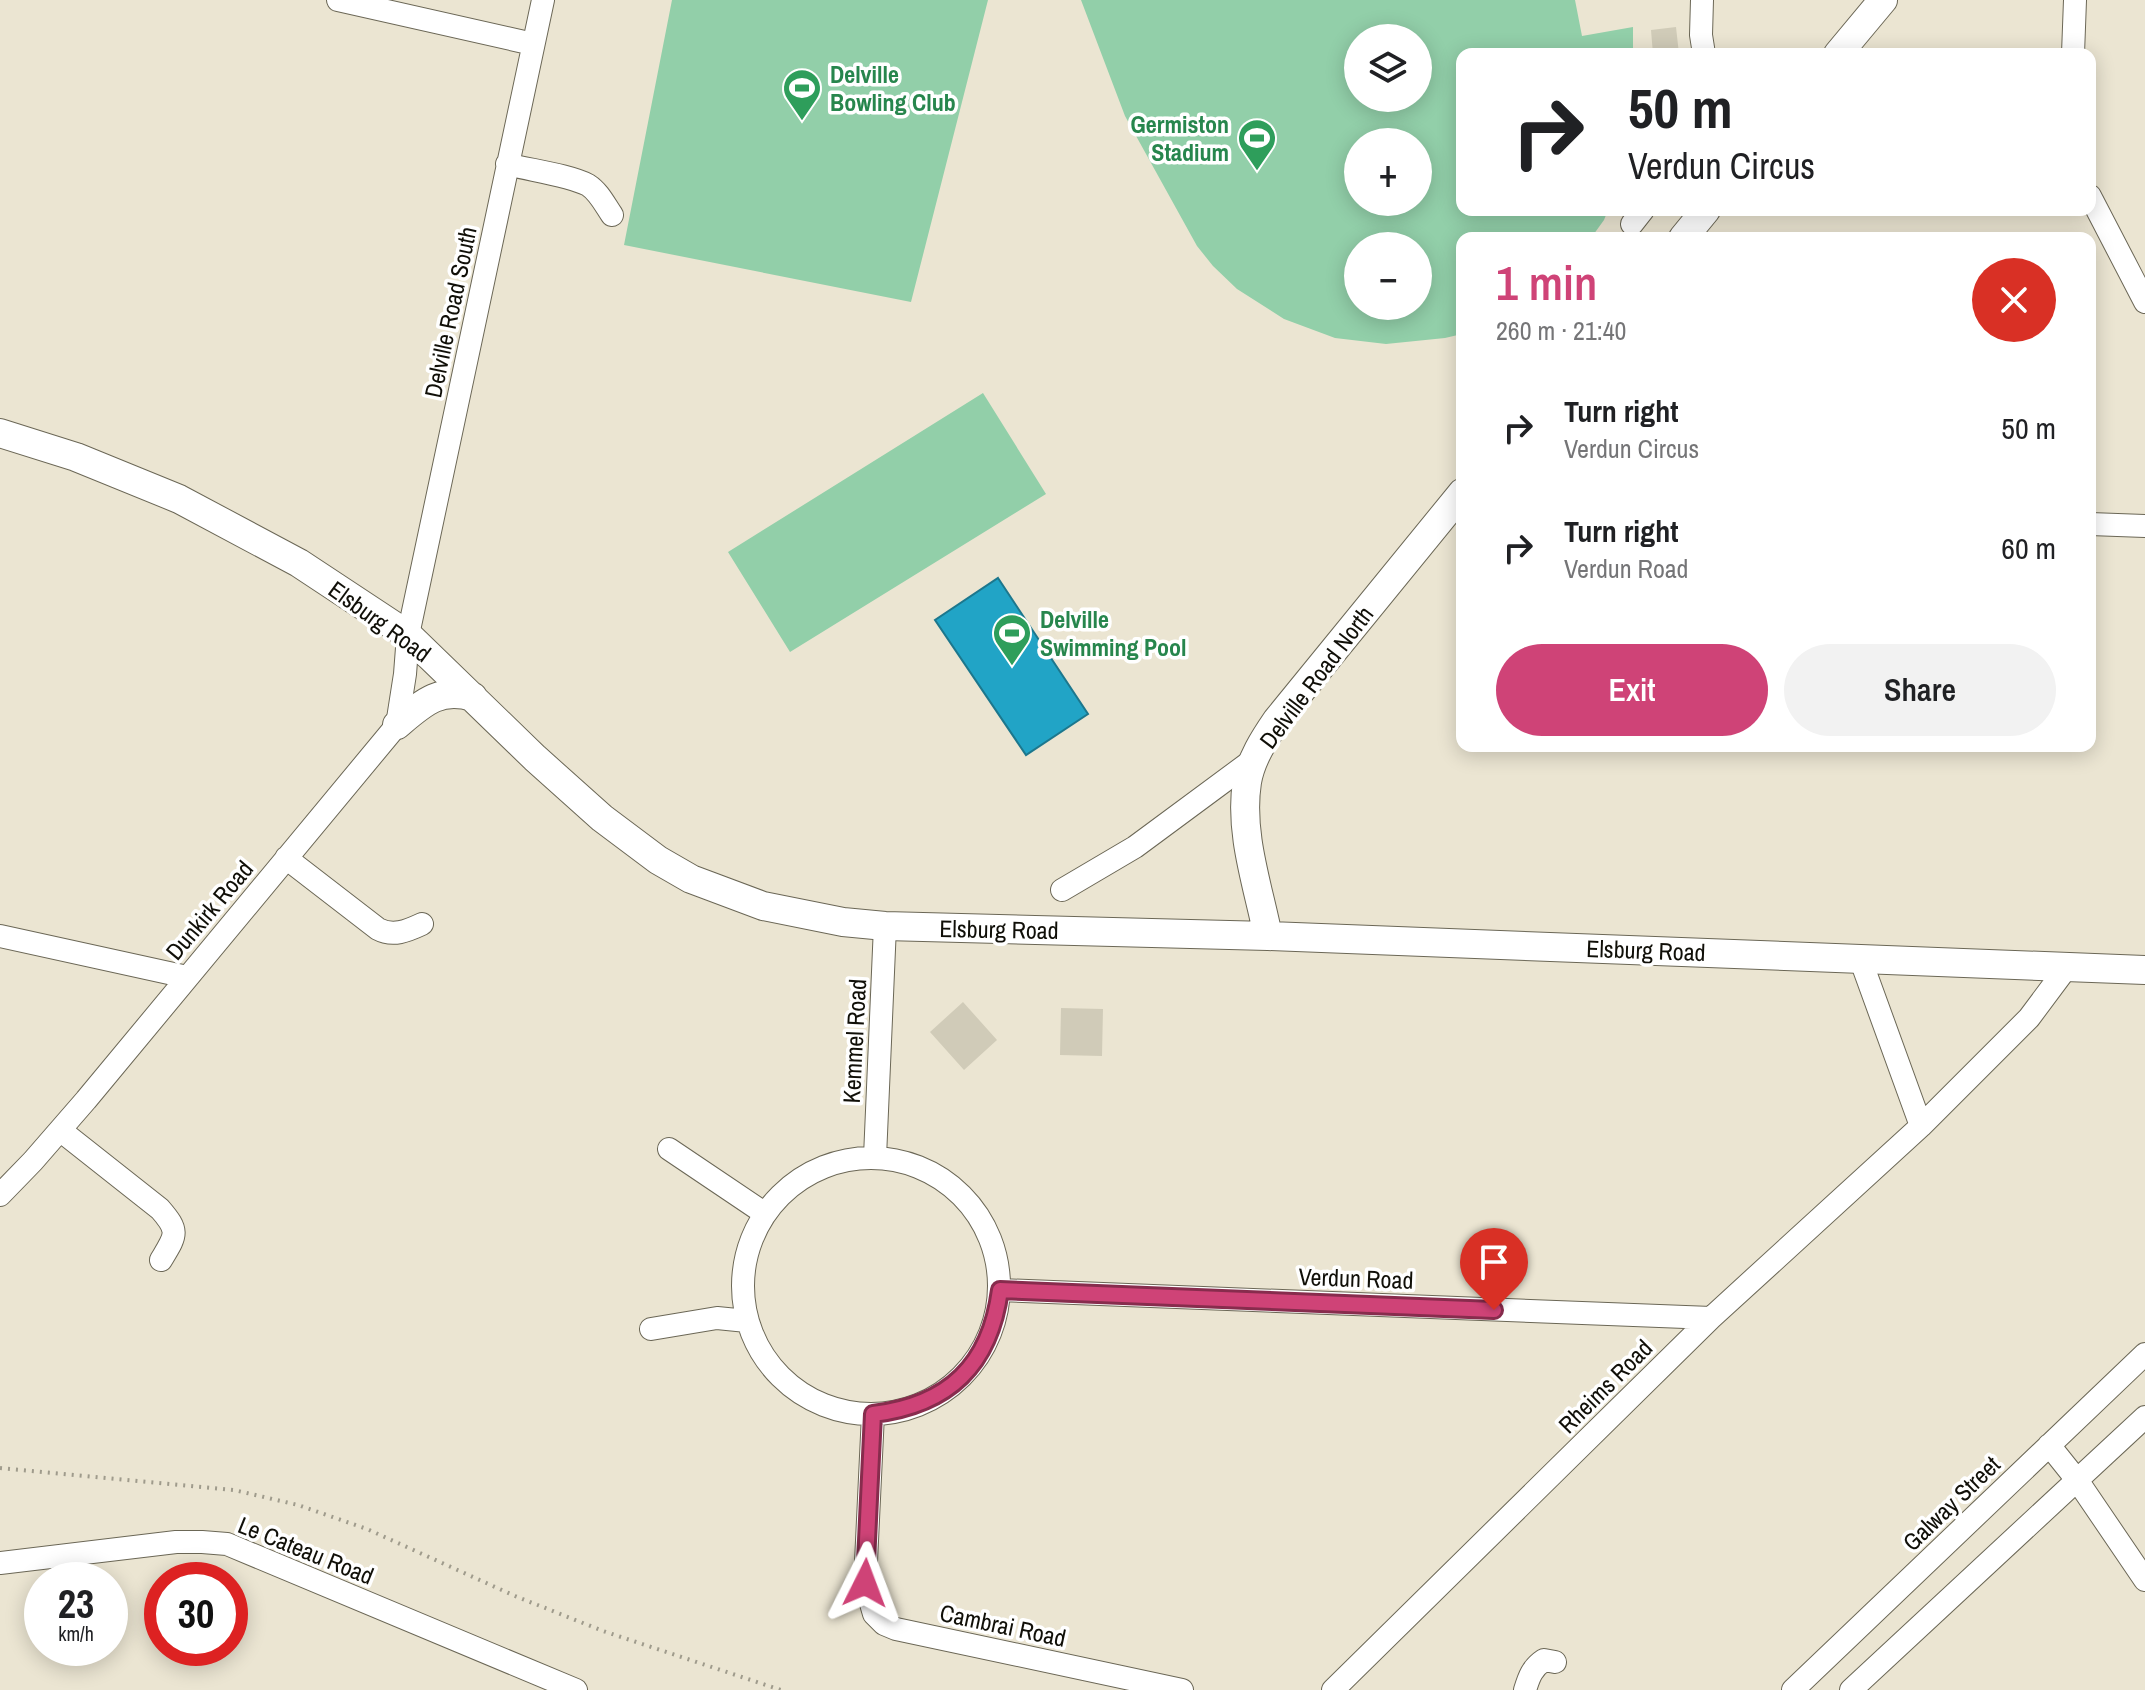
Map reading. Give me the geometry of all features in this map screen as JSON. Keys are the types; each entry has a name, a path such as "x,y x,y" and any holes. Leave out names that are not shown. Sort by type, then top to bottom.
{"main road":[{"path":"1843,48 1883,0"},
{"path":"1688,232 1701,216"},
{"name":"Elsburg Road","path":"0,433 76,457 179,499 299,563 408,635 535,758 602,818 658,860 691,879 763,906 843,922 885,926 1268,936 2145,970"},
{"name":"Delville Road North","path":"1268,936 1246,822 1247,780 1254,759 1277,720 1456,503"},
{"path":"397,725 434,697 459,693 473,697"}],"street":[{"path":"338,0 533,44"},
{"name":"Delville Road South","path":"408,635 543,0"},
{"path":"1702,0 1703,48"},
{"path":"2073,48 2075,0"},
{"path":"507,164 588,186 612,215"},
{"path":"2096,208 2145,302"},
{"path":"2096,524 2145,526"},
{"path":"397,725 408,635"},
{"name":"Dunkirk Road","path":"0,1195 60,1130 397,725"},
{"path":"1062,890 1135,847 1254,759"},
{"path":"286,858 388,934 407,931 422,924"},
{"name":"Kemmel Road","path":"875,1157 885,926"},
{"path":"0,936 187,977"},
{"path":"1860,958 1921,1126"},
{"name":"Rheims Road","path":"1333,1690 1711,1318 1921,1126 2029,1018 2067,967"},
{"path":"60,1130 160,1209 172,1223 174,1238 161,1260"},
{"path":"669,1149 764,1213"},
{"path":"875,1157 910,1163 933,1173 969,1202 993,1243 1000,1290 997,1314 977,1358 962,1377 942,1392 921,1404 898,1411 873,1414 845,1412 818,1404 794,1389 773,1370 757,1347 747,1321 742,1293 743,1265 751,1238 764,1213 783,1192 806,1175 832,1163 875,1157"},
{"name":"Verdun Road","path":"1000,1290 1711,1318"},
{"path":"651,1329 717,1318 747,1321"},
{"name":"Galway Street","path":"1793,1690 2145,1354"},
{"name":"Cambrai Road","path":"873,1414 865,1583 874,1614 884,1624 1182,1690"},
{"path":"1851,1690 2145,1417"},
{"path":"2049,1445 2077,1480 2145,1580"},
{"name":"Le Cateau Road","path":"0,1563 176,1542 227,1544 576,1690"},
{"path":"1525,1690 1536,1665 1544,1660 1555,1662"}],"path":[{"path":"0,1468 234,1490 298,1505 367,1529 515,1596 603,1631 781,1690"}],"green space":[{"name":"Delville Bowling Club","path":"672,0 988,0 911,302 624,245"},
{"name":"Germiston Stadium","path":"1081,0 1575,0 1582,36 1633,27 1633,48 1456,48 1456,216 1606,216 1595,232 1456,232 1456,335 1386,344 1335,338 1284,319 1237,289 1197,246 1125,116"},
{"path":"983,393 1046,494 790,652 728,552"}],"water":[{"name":"Delville Swimming Pool","path":"998,578 1088,714 1026,755 935,620"}],"building":[{"path":"1676,27 1678,48 1652,48 1651,30"},
{"path":"963,1002 997,1040 964,1070 930,1032"},
{"path":"1061,1008 1103,1009 1102,1056 1060,1055"}],"place":[{"name":"Delville Bowling Club","path":"802,122"},
{"name":"Germiston Stadium","path":"1257,172"},
{"name":"Delville Swimming Pool","path":"1012,667"}],"route":[{"path":"865,1583 873,1414 921,1404 962,1377 989,1337 997,1314 1000,1290 1494,1310"}]}
